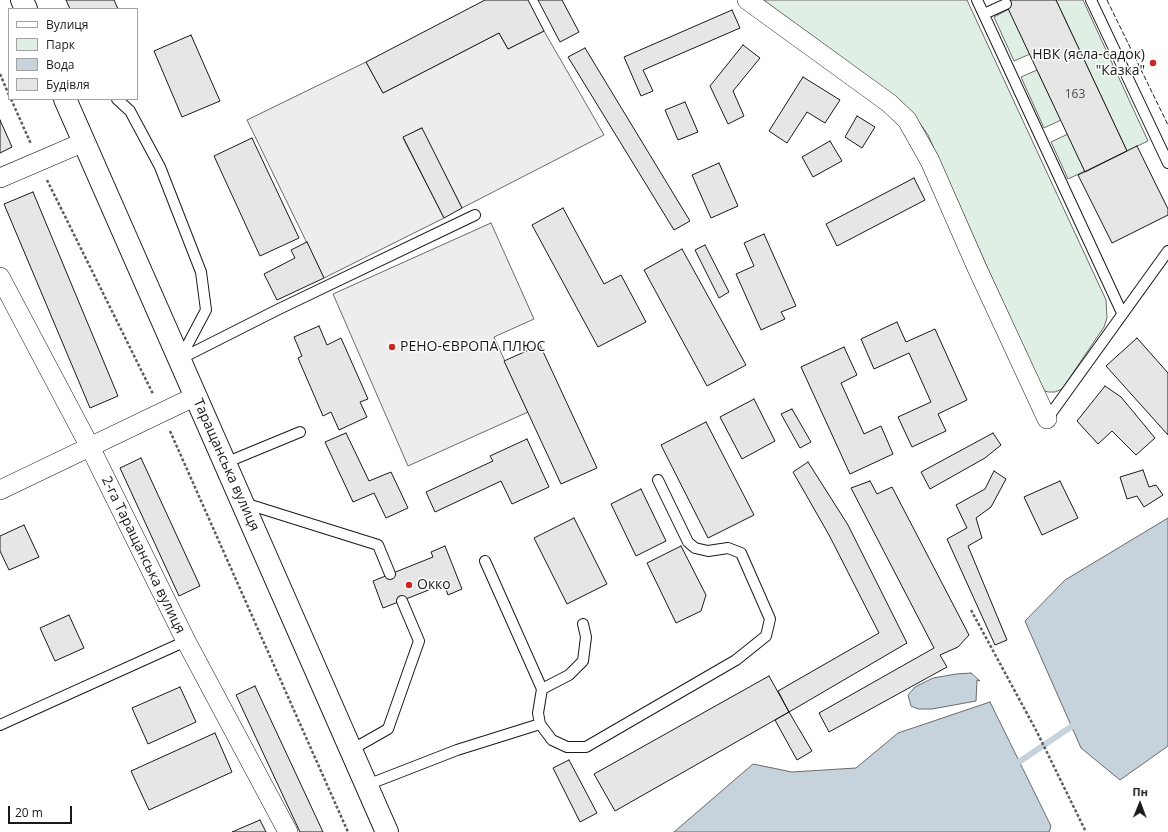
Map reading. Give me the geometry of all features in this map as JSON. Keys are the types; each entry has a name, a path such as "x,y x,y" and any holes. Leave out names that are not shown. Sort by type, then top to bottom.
{"main road":[{"name":"Таращанська вулиця","path":"65,100 387,832"}],"street":[{"path":"747,0 888,103 908,120 930,162 1047,419"},
{"path":"0,178 84,142"},
{"name":"2-га Таращанська вулиця","path":"0,276 90,447 186,641 288,832"},
{"path":"0,490 196,396"}],"lane":[{"path":"977,0 1122,313"},
{"path":"1091,0 1168,163"},
{"path":"984,14 1006,4"},
{"path":"118,100 130,111 160,167 202,272 206,310 180,359"},
{"path":"180,359 279,309 475,215"},
{"path":"1047,419 1168,250"},
{"path":"225,463 300,432"},
{"path":"485,561 542,689 538,713 540,724 552,740 566,747 586,747 736,660 766,636 770,619 741,553 728,548 708,551 695,548 688,542 658,480"},
{"path":"243,503 378,545 390,574"},
{"path":"351,750 388,729 419,641 402,601"},
{"path":"542,689 569,675 583,661 586,637 583,624"},
{"path":"0,725 186,641"},
{"path":"367,785 457,750 540,724"}],"path":[{"path":"0,74 8,93"},
{"path":"11,100 38,162 162,412 348,832"},
{"path":"971,610 1037,732 1086,832"}],"green space":[{"path":"759,0 967,0 1106,300 1107,318 1104,327 1062,389 1055,392 1042,390 928,135 921,125 913,115"},
{"path":"1056,0 1083,0 1148,141 1127,151"},
{"path":"1009,9 1030,54 1014,61 994,17"},
{"path":"1037,70 1061,120 1044,128 1021,77"},
{"path":"1068,134 1085,171 1068,179 1051,142"}],"shaded area":[{"path":"544,31 604,135 462,208 421,128 403,138 444,218 324,278 247,120 366,62 383,93 499,33 508,49"},
{"path":"491,223 534,319 494,337 528,412 408,466 333,294"}],"water":[{"path":"1168,518 1168,746 1120,780 1081,748 1025,621 1065,580"},
{"path":"971,673 980,681 977,680 976,701 932,709 918,709 911,706 908,695 915,687 933,678"},
{"path":"990,702 1051,826 1049,832 674,832 753,764 792,772 856,768 898,733"}],"building":[{"path":"66,0 114,0 118,8 70,8"},
{"path":"485,0 528,0 544,31 508,49 499,33 383,93 366,62"},
{"path":"538,0 562,0 579,32 560,42"},
{"path":"1004,0 1056,0 1127,151 1085,172"},
{"path":"732,10 740,28 643,70 653,91 641,96 624,57"},
{"path":"191,35 220,101 182,117 154,51"},
{"path":"743,45 760,58 733,91 744,116 728,124 710,86"},
{"path":"585,48 690,221 674,230 568,57"},
{"path":"803,77 840,100 825,123 807,112 787,143 769,131"},
{"path":"685,102 698,132 678,140 665,110"},
{"path":"857,116 875,127 862,148 845,137"},
{"path":"0,120 12,147 0,153"},
{"path":"422,128 462,208 444,218 403,137"},
{"path":"252,138 299,238 260,256 214,156"},
{"path":"830,141 842,161 813,177 802,157"},
{"path":"1137,146 1168,209 1168,215 1112,243 1078,175"},
{"path":"719,163 738,206 711,218 692,175"},
{"path":"914,178 925,200 837,246 826,224"},
{"path":"33,192 118,396 90,408 4,204"},
{"path":"563,208 604,284 621,275 646,322 598,347 532,225"},
{"path":"764,234 796,306 781,312 785,319 761,330 736,274 754,266 744,243"},
{"path":"307,242 324,278 277,300 264,274 295,258 291,250"},
{"path":"705,245 729,292 719,298 695,250"},
{"path":"682,249 746,365 707,386 644,270"},
{"path":"897,322 906,342 935,329 967,400 938,414 946,431 912,447 898,417 931,402 909,353 874,369 861,339"},
{"path":"319,326 327,345 341,338 368,399 360,402 367,417 339,430 331,412 323,416 298,358 302,356 294,337"},
{"path":"1137,338 1168,373 1168,435 1106,366"},
{"path":"540,345 597,468 561,484 504,361"},
{"path":"844,347 857,375 841,383 864,434 881,426 893,454 850,474 801,367"},
{"path":"1105,386 1121,397 1155,438 1136,455 1112,431 1098,444 1077,421"},
{"path":"754,399 775,441 742,459 720,417"},
{"path":"792,409 811,442 800,448 781,414"},
{"path":"706,422 754,515 708,538 661,445"},
{"path":"346,433 369,481 391,472 408,508 386,518 374,493 353,502 325,442"},
{"path":"993,433 1001,445 985,458 930,489 921,472"},
{"path":"527,439 549,487 512,504 501,481 435,512 426,492 493,461 490,456"},
{"path":"141,458 200,586 179,596 120,468"},
{"path":"808,462 848,525 907,643 789,712 778,691 879,633 829,535 793,472"},
{"path":"1143,470 1149,487 1156,485 1163,495 1144,507 1137,496 1127,499 1120,477"},
{"path":"994,471 1006,479 991,507 976,518 982,538 968,546 1007,640 995,645 947,539 967,528 956,505 985,489"},
{"path":"870,481 877,494 892,487 969,635 958,647 940,655 947,667 829,732 819,713 934,648 851,488"},
{"path":"1060,481 1078,518 1042,535 1024,497"},
{"path":"641,489 666,541 636,556 611,504"},
{"path":"574,518 607,584 567,604 534,538"},
{"path":"24,525 39,557 9,570 0,551 0,536"},
{"path":"445,546 462,589 448,595 444,584 383,608 373,581 433,557 431,552"},
{"path":"681,546 706,595 701,611 676,623 647,563"},
{"path":"69,615 84,648 55,661 40,628"},
{"path":"769,676 789,712 615,811 594,774"},
{"path":"255,686 323,832 300,832 236,695"},
{"path":"180,687 196,722 148,744 132,708"},
{"path":"789,712 812,751 797,760 775,720"},
{"path":"215,733 232,772 149,810 131,771"},
{"path":"569,760 597,813 580,822 553,768"},
{"path":"260,820 266,832 232,832"}],"waterway":[{"path":"1013,766 1078,722"}],"fence":[{"path":"1107,0 1168,125"}],"place":[{"name":"НВК (ясла-садок) \"Казка\"","path":"1153,63"},
{"name":"РЕНО-ЄВРОПА ПЛЮС","path":"392,347"},
{"name":"Окко","path":"409,585"}]}
